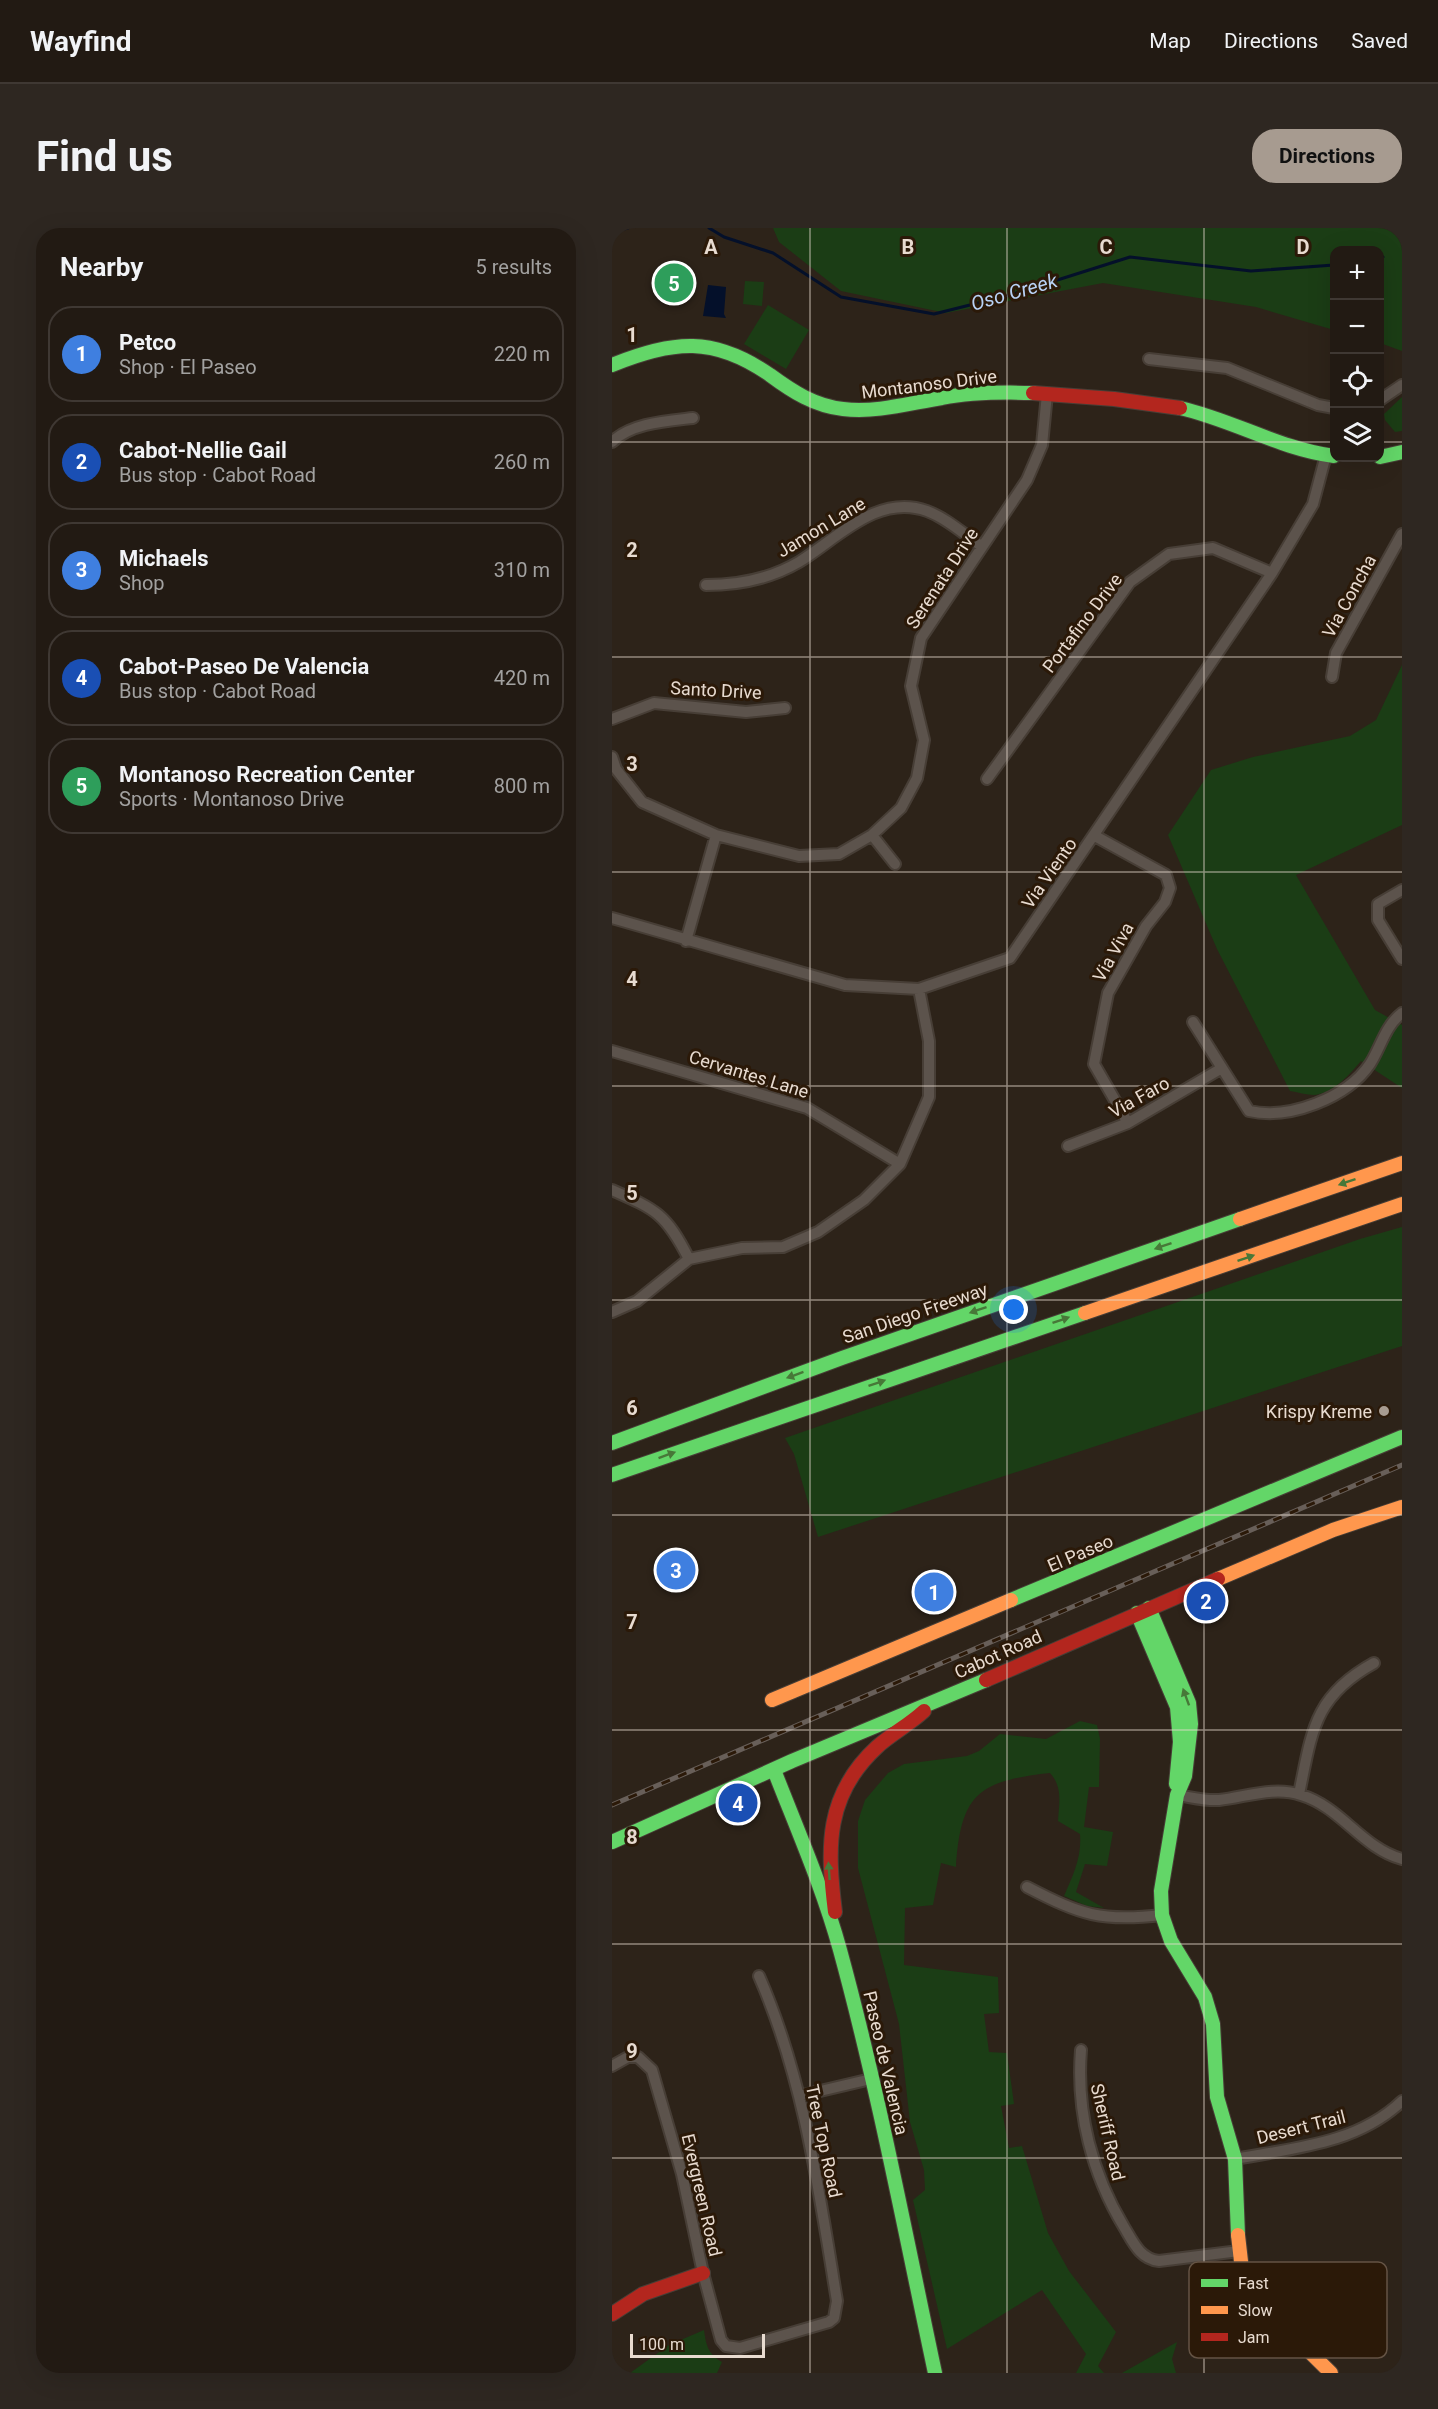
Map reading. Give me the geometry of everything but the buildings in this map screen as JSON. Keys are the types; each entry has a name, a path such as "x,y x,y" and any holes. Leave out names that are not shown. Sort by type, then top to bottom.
{"main road":[{"name":"Montanoso Drive","path":"612,365 645,350 699,343 726,349 795,393 827,407 870,412 957,395 999,392 1047,394 1187,410 1223,419 1288,447 1330,456"},
{"path":"1384,456 1402,452"},
{"name":"San Diego Freeway","path":"612,1443 843,1358 1402,1163"},
{"path":"612,1475 1398,1207"},
{"name":"El Paseo","path":"772,1700 1402,1437"},
{"name":"Cabot Road","path":"612,1842 1333,1530 1402,1507"},
{"path":"1143,1611 1189,1703 1190,1746 1185,1776 1177,1795 1161,1891 1162,1915 1171,1941 1205,1997 1214,2024 1217,2097 1235,2159 1239,2251 1242,2262"},
{"path":"840,1949 828,1857 833,1816 841,1796 859,1765 878,1746 909,1726 929,1705"},
{"name":"Paseo de Valencia","path":"774,1770 820,1888 840,1949 871,2079 935,2373"},
{"path":"612,2314 643,2294 703,2273"},
{"path":"1316,2358 1331,2373"}],"street":[{"path":"1149,359 1227,368 1318,405 1330,407"},
{"path":"1384,397 1402,385"},
{"name":"Serenata Drive","path":"612,757 616,769 642,802 716,835 799,856 839,854 872,835 900,808 917,778 924,740 911,686 921,638 1027,480 1042,445 1047,394"},
{"path":"612,442 619,435 658,422 693,418"},
{"name":"Via Viento","path":"612,918 845,985 919,989 1010,958 1272,573 1313,504 1330,456"},
{"name":"Jamon Lane","path":"706,585 744,584 786,568 864,517 885,509 914,508 926,511 981,546"},
{"name":"Via Concha","path":"1332,677 1336,653 1402,534"},
{"name":"Portafino Drive","path":"987,779 1131,582 1169,554 1213,548 1272,573"},
{"name":"Santo Drive","path":"612,719 654,703 746,712 785,708"},
{"path":"686,940 716,835"},
{"path":"872,835 895,864"},
{"name":"Via Viva","path":"1095,836 1166,875 1170,888 1166,902 1146,926 1108,993 1094,1065 1128,1123"},
{"path":"1402,890 1378,904 1378,920 1402,959"},
{"path":"612,1312 637,1301 689,1259 742,1248 783,1247 818,1232 864,1200 900,1164 929,1097 929,1041 919,989"},
{"path":"1193,1022 1249,1111 1260,1113 1320,1103 1349,1087 1369,1064 1384,1034 1402,1013"},
{"name":"Cervantes Lane","path":"612,1051 807,1108 900,1164"},
{"name":"Via Faro","path":"1068,1146 1128,1123 1222,1068"},
{"path":"612,1190 652,1208 674,1230 689,1259"},
{"path":"1299,1794 1315,1726 1323,1705 1350,1676 1374,1663"},
{"path":"1177,1795 1217,1800 1261,1792 1299,1794 1336,1812 1366,1840 1391,1856 1402,1859"},
{"path":"1027,1887 1082,1912 1102,1918 1121,1920 1162,1915"},
{"name":"Tree Top Road","path":"726,2346 740,2348 822,2325 834,2318 837,2301 814,2160 799,2096 759,1976"},
{"name":"Sheriff Road","path":"1082,2050 1080,2100 1098,2177 1106,2197 1139,2251 1151,2260 1159,2261 1239,2251"},
{"name":"Evergreen Road","path":"612,2066 628,2057 638,2056 652,2070 682,2174 718,2333 726,2346"},
{"path":"799,2096 871,2079"},
{"name":"Desert Trail","path":"1235,2159 1331,2140 1352,2133 1378,2120 1402,2101"}],"green space":[{"path":"773,228 1402,228 1402,351 1384,344 1384,246 1330,246 1330,329 1256,307 1103,283 946,313 841,291 779,242"},
{"path":"745,281 764,282 762,306 743,304"},
{"path":"768,305 809,330 786,369 744,344"},
{"path":"1402,397 1402,431 1395,432 1385,420 1384,414"},
{"path":"1402,665 1402,825 1296,875 1375,1010 1402,1025 1402,1088 1361,1061 1341,1082 1328,1091 1308,1095 1290,1091 1217,949 1168,835 1211,770 1253,757 1350,736 1376,720"},
{"path":"1402,1227 1402,1346 818,1537 794,1454 785,1438 1360,1239"},
{"path":"1080,1721 1097,1725 1100,1739 1099,1787 1089,1787 1084,1827 1113,1832 1107,1866 1085,1864 1076,1892 1104,1908 1087,1906 1064,1896 1078,1858 1080,1834 1058,1821 1059,1790 1054,1778 1050,1773 1006,1781 990,1787 969,1807 963,1823 956,1867 941,1863 933,1905 905,1908 904,1965 998,1977 999,2013 984,2014 989,2052 1007,2053 1014,2104 1001,2106 1009,2148 1022,2146 1048,2233 1069,2271 1116,2332 1098,2366 1104,2373 1076,2373 1086,2354 1042,2290 947,2349 913,2200 925,2190 924,2170 910,2122 899,2024 858,1868 858,1821 865,1800 888,1773 904,1764 967,1756 979,1751 1000,1734 1046,1739"},
{"path":"704,2330 709,2349 722,2362 717,2373 630,2373 669,2345"},
{"path":"1177,2342 1172,2359 1176,2373 1122,2373"}],"water":[{"path":"708,285 726,287 724,314 726,318 703,316"}],"waterway":[{"name":"Oso Creek","path":"612,232 628,228"},
{"name":"Oso Creek","path":"709,228 724,237 773,253 841,297 934,314 1010,295 1130,257 1251,271 1330,265"}],"railway":[{"path":"612,1805 1402,1465"}],"traffic: fast":[{"path":"612,365 674,347 711,348 750,362 796,392 823,405 856,410 893,407 953,396 1033,393"},
{"path":"1180,408 1295,447 1330,455"},
{"path":"1384,456 1402,452"},
{"path":"612,1443 842,1358 1240,1219"},
{"path":"612,1475 1085,1313"},
{"path":"1011,1600 1402,1437"},
{"path":"1149,1608 1189,1703 1191,1724 1185,1776 1177,1795 1161,1891 1162,1915 1171,1941 1205,1997 1213,2024 1217,2097 1235,2159 1238,2235"},
{"path":"1137,1613 1177,1707 1180,1742 1176,1784"},
{"path":"612,1842 792,1761 986,1680"},
{"path":"774,1770 818,1881 854,2002 879,2108 935,2373"}],"traffic: slow":[{"path":"1240,1219 1402,1163"},
{"path":"1085,1313 1402,1204"},
{"path":"1218,1579 1333,1530 1402,1507"},
{"path":"772,1700 1011,1600"},
{"path":"1238,2235 1241,2262"},
{"path":"1316,2358 1331,2373"}],"traffic: jam":[{"path":"1033,393 1114,399 1180,408"},
{"path":"986,1680 1218,1579"},
{"path":"835,1912 831,1844 839,1803 847,1784 860,1765 882,1742 924,1711"},
{"path":"612,2314 643,2294 703,2273"}],"place":[{"name":"Montanoso Recreation Center","path":"674,283"},
{"name":"Krispy Kreme","path":"1384,1411"},
{"name":"Michaels","path":"676,1570"},
{"name":"Petco","path":"934,1592"},
{"name":"Cabot-Nellie Gail","path":"1206,1601"},
{"name":"Cabot-Paseo De Valencia","path":"738,1803"}]}
